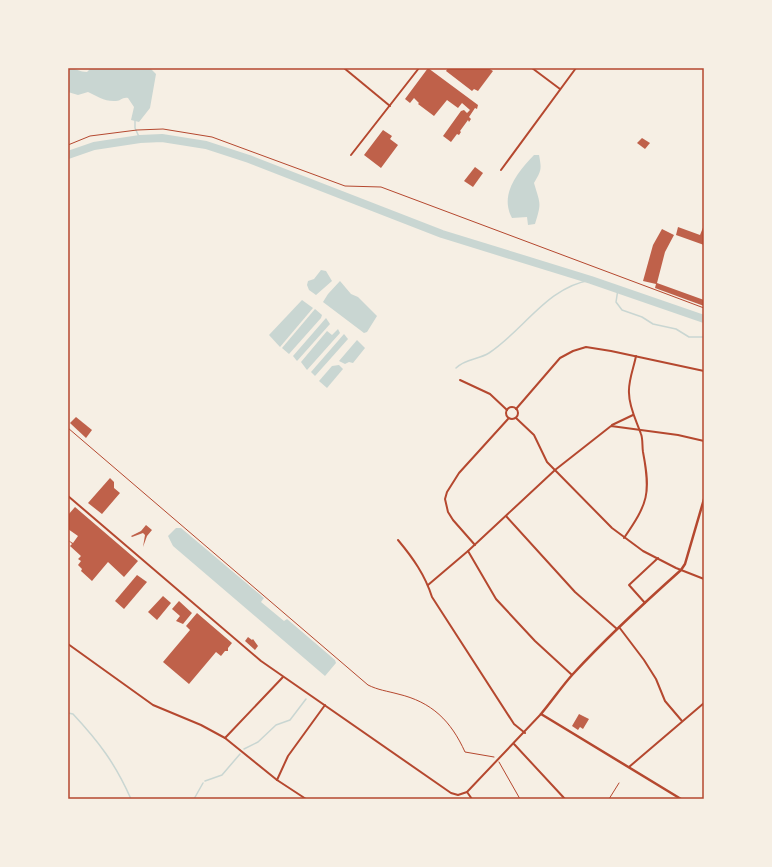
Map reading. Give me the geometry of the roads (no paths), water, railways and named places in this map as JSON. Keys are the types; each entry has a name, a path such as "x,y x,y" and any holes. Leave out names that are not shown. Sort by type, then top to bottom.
{"street":[{"path":"344,68 390,106"},
{"path":"351,156 419,68"},
{"path":"532,68 560,89"},
{"path":"501,170 576,68"},
{"path":"516,409 560,358 572,351 586,347 704,371"},
{"path":"624,538 642,510 648,491 647,469 639,430 633,415 628,391 636,356"},
{"path":"460,380 490,394 507,410"},
{"path":"507,410 512,407 516,409"},
{"path":"516,409 518,412 516,418"},
{"path":"507,410 505,413 508,419"},
{"path":"428,584 468,551 555,470 611,426 633,415"},
{"path":"475,544 453,520 448,512 445,499 450,486 459,473 508,419 512,420 516,418"},
{"path":"516,418 534,435 547,462 624,538 681,570 704,579"},
{"path":"611,426 678,435 704,441"},
{"path":"68,496 261,661 451,793 458,795 467,792 525,733 572,675 618,628 681,570 685,564 704,499"},
{"path":"506,516 575,592 618,628 644,660 656,679 665,701 682,721"},
{"path":"398,540 413,557 428,584 432,598 514,724 525,733"},
{"path":"468,551 496,599 535,641 572,675"},
{"path":"645,603 629,585 658,558"},
{"path":"68,644 153,705 201,725 225,738 277,780 306,799"},
{"path":"225,738 283,677"},
{"path":"628,768 704,703"},
{"path":"277,780 288,756 325,705"},
{"path":"541,714 681,799"},
{"path":"514,744 565,799"},
{"path":"467,792 472,799"},
{"path":"456,799 458,795"}],"lane":[{"path":"609,799 619,782"}],"waterway":[{"path":"135,121 135,128 140,139"},
{"path":"68,155 94,146 140,139 162,138 206,145 249,159 442,234 591,280 704,319"},
{"path":"456,368 464,362 489,353 502,344 537,310 561,291 575,284 591,280"},
{"path":"618,289 616,302 622,310 642,317 653,324 676,329 689,337 704,337"},
{"path":"244,749 258,742 276,725 290,720 306,699"},
{"path":"68,713 73,714 106,754 119,774 131,799"},
{"path":"205,781 222,775 240,754"},
{"path":"194,799 203,783"}]}
